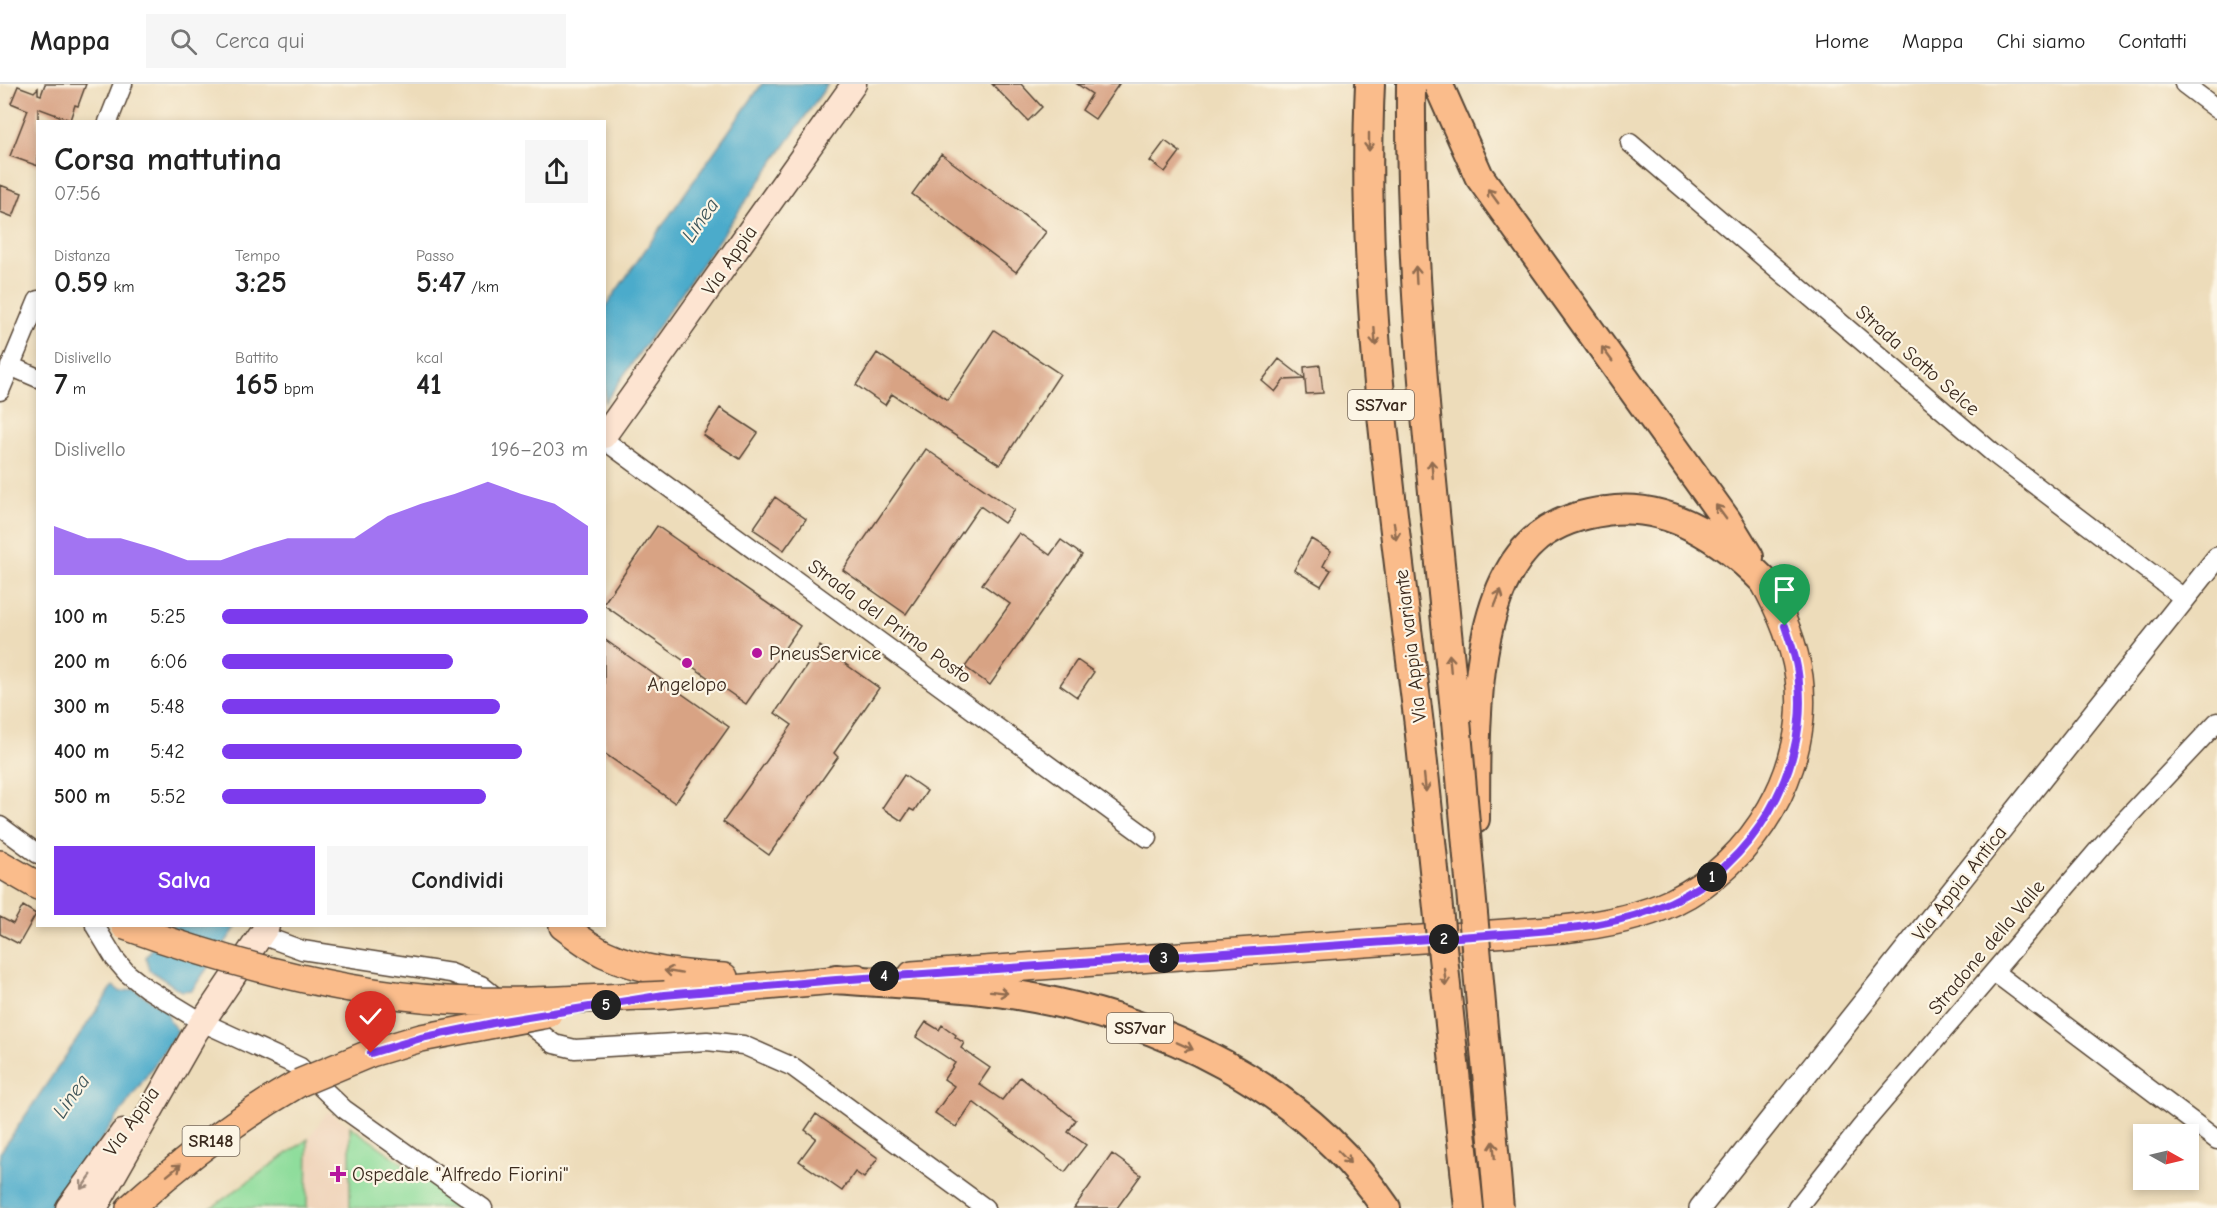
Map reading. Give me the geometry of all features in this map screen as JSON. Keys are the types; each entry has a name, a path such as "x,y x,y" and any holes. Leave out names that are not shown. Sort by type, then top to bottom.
{"highway":[{"name":"Via Appia variante","path":"1370,84 1369,190 1375,332 1385,454 1419,725 1469,1208"},
{"name":"Via Appia variante","path":"1411,84 1413,214 1419,325 1466,719 1474,926 1499,1208"},
{"path":"1438,84 1479,176 1727,521 1763,579"},
{"path":"1466,719 1500,591 1518,561 1533,542 1560,524 1580,516 1611,510 1638,510 1666,516 1689,525 1716,540 1763,579"},
{"name":"SS7var","path":"836,980 1018,994 1096,1012 1171,1040 1232,1069 1283,1102 1345,1157 1386,1208"}],"main road":[{"name":"Via Appia","path":"606,435 854,84"},
{"name":"SR148","path":"128,927 188,948 248,965 332,984 446,1000 491,1001 664,995 836,980 1153,959 1577,927 1638,915 1672,902 1697,888 1731,860 1759,827 1781,789 1794,749 1799,716 1798,675 1785,626 1763,579"},
{"path":"0,864 36,885"},
{"name":"SR148","path":"564,927 605,954 681,973 751,978 836,980"},
{"name":"Via Appia","path":"68,1208 194,1022 264,930"},
{"name":"SR148","path":"130,1208 199,1150 247,1115 299,1083 371,1053 421,1038 503,1021 664,995"},
{"name":"Via Appia","path":"95,1208 194,1022"}],"street":[{"path":"109,120 123,84"},
{"path":"2184,84 2217,109"},
{"name":"Strada Sotto Selce","path":"1630,143 1993,453 2185,599"},
{"path":"0,391 36,305"},
{"path":"10,366 36,377"},
{"name":"Strada del Primo Posto","path":"606,439 1148,838"},
{"name":"Via Appia Antica","path":"1700,1208 2217,558"},
{"name":"Stradone della Valle","path":"1797,1208 1862,1127 2109,837 2217,722"},
{"path":"0,826 36,853"},
{"path":"96,927 127,973 154,994 194,1022 300,1067 344,1109 483,1208"},
{"path":"264,930 302,950 451,973 482,985 554,1044 575,1049 706,1041 743,1045 793,1067 985,1208"},
{"path":"1994,972 2217,1140"}],"shaded area":[{"name":"Ospedale \"Alfredo Fiorini\"","path":"328,1111 466,1208 211,1208 308,1139"}],"green space":[{"path":"350,1126 466,1208 350,1208"},
{"path":"308,1139 307,1208 211,1208"}],"water":[{"name":"Linea","path":"762,84 828,84 606,401 606,306"},
{"path":"167,927 236,927 192,990 181,991 149,970 146,957"},
{"name":"Linea","path":"113,986 121,992 134,989 167,1011 170,1022 178,1031 53,1208 0,1208 0,1153"}],"building":[{"path":"45,84 86,84 70,120 38,108 36,165 10,156 28,110 11,103 18,86 34,92 38,88 38,94 41,95"},
{"path":"992,84 1021,84 1042,107 1028,121"},
{"path":"1077,84 1119,84 1095,119 1082,110 1092,94"},
{"path":"1165,141 1180,152 1165,172 1150,161"},
{"path":"941,154 1046,232 1016,272 912,194"},
{"path":"0,185 22,193 13,217 0,212"},
{"path":"994,330 1060,374 1000,465 892,394 885,405 856,385 877,353 948,400"},
{"path":"1279,359 1305,379 1284,380 1275,392 1262,381"},
{"path":"1320,365 1323,393 1306,394 1304,367"},
{"path":"720,408 758,433 740,459 703,435"},
{"path":"926,449 1014,510 1004,523 980,506 906,614 843,570"},
{"path":"775,497 806,519 784,550 753,529"},
{"path":"657,526 800,626 746,704 606,606 606,600"},
{"path":"1019,533 1050,555 1061,540 1082,555 990,685 965,667 1010,604 982,584"},
{"path":"1311,539 1331,551 1323,566 1331,570 1321,586 1294,570"},
{"path":"606,640 729,727 675,803 606,754"},
{"path":"820,646 879,688 834,753 838,757 769,855 723,822 792,725 775,713"},
{"path":"1077,660 1094,672 1077,697 1060,685"},
{"path":"904,775 927,791 914,811 910,809 902,821 882,808"},
{"path":"23,906 36,914 19,944 0,934 0,917 13,924"},
{"path":"926,1022 939,1030 942,1025 956,1035 955,1037 964,1043 961,1048 990,1068 979,1084 1002,1100 1020,1077 1076,1120 1068,1132 1086,1145 1065,1172 973,1102 956,1127 935,1113 954,1086 944,1079 955,1063 916,1037"},
{"path":"816,1114 878,1158 864,1178 855,1172 842,1191 799,1161 816,1138 805,1130"},
{"path":"1112,1154 1141,1175 1117,1208 1074,1208"}],"place":[{"name":"PneusService","path":"757,653"},
{"name":"Angelopo","path":"687,663"},
{"name":"Ospedale \"Alfredo Fiorini\"","path":"338,1174"}],"route":[{"path":"371,1053 421,1038 503,1021 664,995 836,980 1516,933 1590,926 1638,915 1672,902 1713,876 1747,843 1771,809 1788,770 1799,716 1798,675 1785,626"}]}
